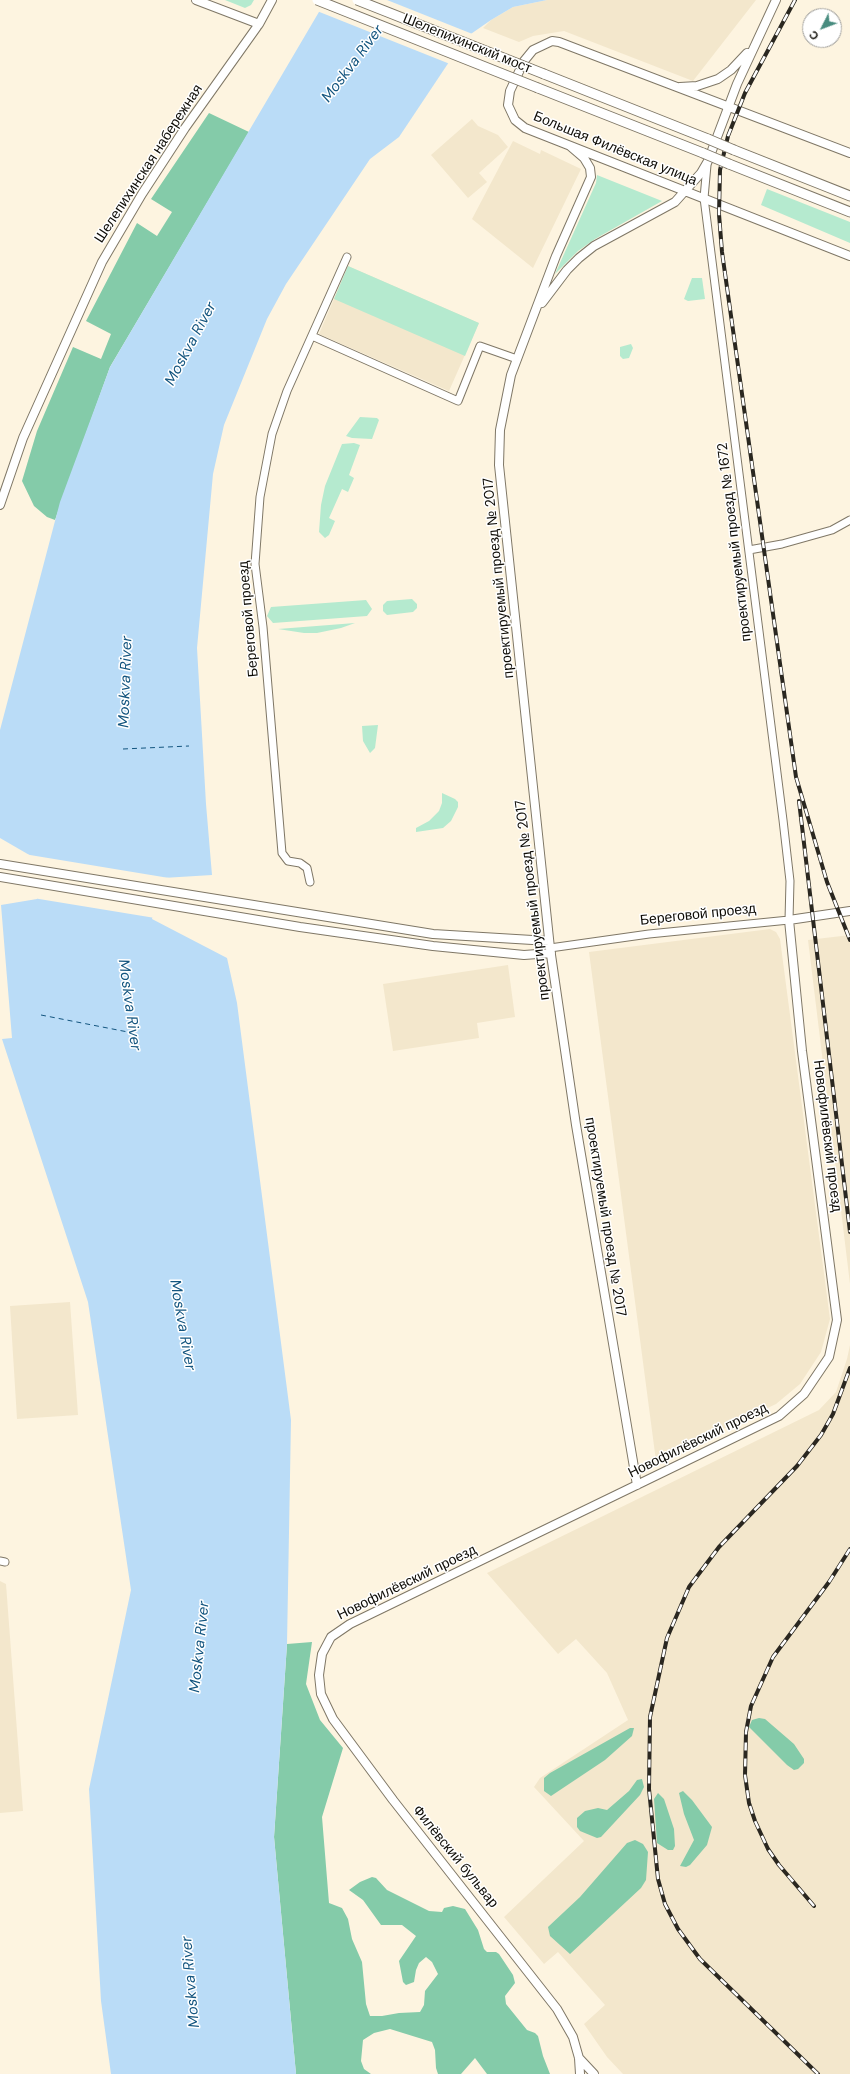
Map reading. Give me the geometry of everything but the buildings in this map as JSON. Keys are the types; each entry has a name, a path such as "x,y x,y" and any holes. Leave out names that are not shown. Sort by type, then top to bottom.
{"main road":[{"name":"Шелепихинский мост","path":"318,0 850,212"},
{"name":"Шелепихинский мост","path":"357,0 850,196"}],"street":[{"path":"196,0 259,24"},
{"name":"Шелепихинская набережная","path":"0,505 23,438 102,262 146,188 259,24 272,0"},
{"path":"674,86 697,86 718,79 742,60 757,39 776,0"},
{"name":"проектируемый проезд № 2017","path":"535,313 567,270 579,258 594,246 675,202 686,192 708,161 737,84 757,39"},
{"name":"Большая Филёвская улица","path":"850,153 559,42 552,41 533,50 524,61 510,91 508,105 515,120 525,128 850,256"},
{"name":"проектируемый проезд № 2017","path":"570,146 584,158 590,168 591,177 556,256 517,358 505,401 500,430 500,465 550,948 576,1125 637,1485"},
{"name":"проектируемый проезд № 1672","path":"708,161 704,198 790,881 789,920"},
{"name":"Береговой проезд","path":"310,882 307,868 300,863 286,860 282,853 263,627 255,564 260,497 272,434 287,391 347,257"},
{"path":"312,336 458,401 480,346 517,358"},
{"path":"749,550 782,544 826,531 850,520"},
{"path":"0,864 302,914 433,934 550,948"},
{"path":"0,877 300,927 433,946 524,954 550,948"},
{"name":"Береговой проезд","path":"550,948 667,931 789,920 850,911"},
{"name":"Новофилёвский проезд","path":"322,1654 331,1637 350,1624 779,1416 804,1394 829,1357 838,1320 802,1052 789,920"},
{"name":"Филёвский бульвар","path":"322,1654 320,1675 321,1694 333,1719 393,1800 557,2009 572,2037 579,2058 580,2074"},
{"path":"579,2058 594,2074"}],"shaded area":[{"path":"547,0 756,0 693,81 564,31 533,36 519,42 483,28 491,20 513,7"},
{"path":"472,119 478,126 498,135 508,147 479,173 487,182 468,198 431,155"},
{"path":"513,141 540,154 541,150 581,169 533,268 472,219"},
{"path":"348,266 479,323 449,391 319,334"},
{"path":"770,929 776,932 780,939 830,1319 821,1352 800,1384 776,1404 656,1461 589,952"},
{"path":"850,935 850,1284 808,940"},
{"path":"508,965 515,1017 477,1023 479,1038 393,1051 383,984"},
{"path":"70,1302 78,1415 17,1419 10,1306"},
{"path":"850,1345 850,2074 623,2074 607,2057 584,2024 605,2005 558,1952 544,1964 504,1917 584,1841 534,1787 540,1778 628,1720 607,1673 576,1639 558,1654 487,1573 819,1410 836,1392"},
{"path":"0,1581 6,1584 23,1811 0,1813"}],"green space":[{"path":"225,0 254,0 251,5 245,8"},
{"path":"209,113 249,132 110,367 55,520 47,517 34,506 22,481 37,431 73,347 101,359 111,334 86,321 137,223 157,236 172,212 151,199"},
{"path":"597,175 662,201 595,239 578,251 555,274 596,183"},
{"path":"767,189 850,222 850,243 761,205"},
{"path":"348,266 479,323 465,356 334,299"},
{"path":"692,278 702,278 705,299 688,301 684,299"},
{"path":"631,344 633,348 629,358 623,359 620,356 620,347"},
{"path":"360,417 377,418 379,420 372,439 352,438 346,436"},
{"path":"354,443 360,445 349,475 354,478 348,492 342,489 329,518 335,521 329,535 325,538 319,532 321,505 325,486 342,444"},
{"path":"412,599 417,604 417,608 413,612 387,615 383,611 383,605 387,601"},
{"path":"366,600 372,609 367,616 273,623 267,616 271,607"},
{"path":"355,623 341,628 317,633 304,633 278,629"},
{"path":"378,725 375,748 370,753 363,741 362,726"},
{"path":"442,793 458,802 458,807 451,821 443,828 416,832 416,828 429,821 439,811 442,803"},
{"path":"312,1642 306,1684 320,1720 343,1748 322,1817 329,1903 342,1908 348,1919 352,1939 362,1962 366,2004 370,2016 420,2012 424,2005 425,1991 438,1974 432,1962 426,1957 419,1963 414,1982 406,1985 403,1982 399,1961 416,1936 402,1925 381,1925 363,1900 349,1890 360,1882 372,1877 376,1878 387,1890 429,1911 442,1912 444,1908 453,1906 465,1909 478,1930 484,1949 487,1952 496,1952 499,1954 513,1975 515,1983 505,1996 506,2004 527,2030 538,2036 543,2056 550,2074 487,2074 475,2058 461,2074 438,2074 436,2068 435,2050 432,2042 390,2029 374,2033 363,2040 361,2061 364,2069 371,2074 296,2074 274,1837 287,1644"},
{"path":"759,1718 765,1719 794,1744 804,1759 804,1763 798,1769 794,1770 787,1765 749,1727 752,1720"},
{"path":"630,1728 634,1728 632,1736 605,1760 551,1796 544,1791 544,1778 550,1773"},
{"path":"642,1779 644,1787 640,1795 601,1837 597,1838 580,1831 577,1827 577,1818 585,1811 598,1808 607,1810 629,1791 637,1780"},
{"path":"683,1791 692,1800 712,1827 707,1845 690,1865 686,1867 680,1866 694,1840 684,1814 679,1793"},
{"path":"658,1793 664,1799 674,1829 675,1846 673,1850 668,1850 657,1843 654,1799"},
{"path":"635,1840 643,1844 648,1852 646,1880 641,1888 570,1954 550,1936 548,1927 580,1897 627,1843"}],"water":[{"name":"Moskva River","path":"326,0 547,0 513,7 465,38 399,137 370,159 286,284 267,319 224,425 213,474 197,648 206,804 212,875 163,878 152,919 227,958 237,1003 291,1420 287,1644 274,1837 296,2074 111,2074 101,2001 89,1789 131,1590 88,1302 2,1039 12,1038 1,905 37,899 38,860 0,838 0,730 60,502 110,367"}],"pier":[{"path":"324,0 387,0 475,35 467,40 450,64 317,11"},
{"path":"24,854 175,879 165,879 155,918 33,898 35,897 36,861"}],"ferry route":[{"path":"123,749 189,746"},
{"path":"41,1015 133,1033"}],"railway":[{"path":"795,0 745,93 728,136 720,170 719,214 722,252 796,777 827,882 850,940"},
{"path":"799,801 850,1232"},
{"path":"818,2074 700,1959 678,1929 665,1904 658,1879 649,1789 650,1717 667,1638 689,1587 719,1547 797,1466 821,1435 833,1414 850,1368"},
{"path":"814,1906 779,1865 768,1849 755,1821 749,1803 745,1775 746,1732 751,1706 773,1657 829,1582 850,1549"}]}
